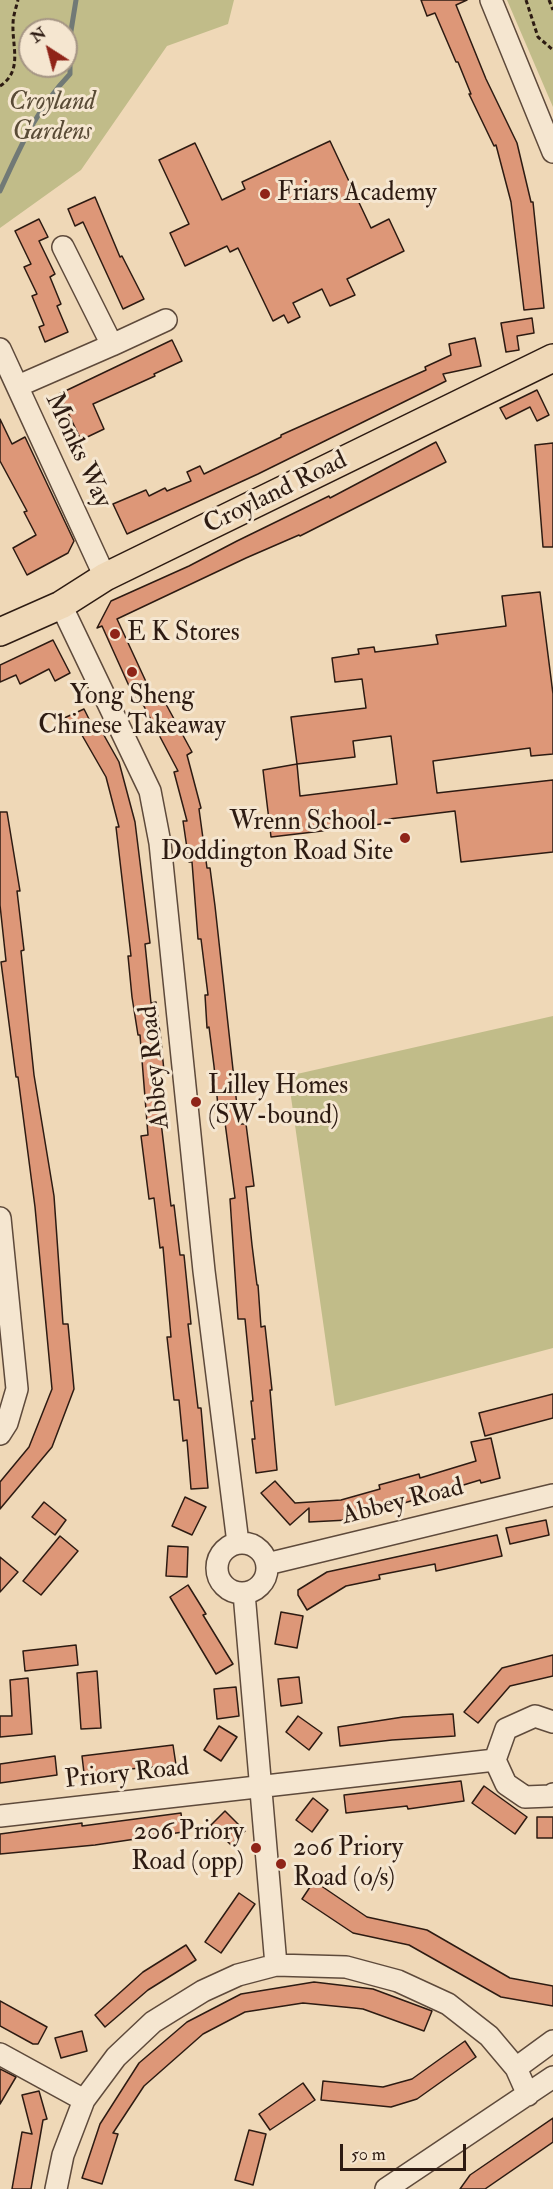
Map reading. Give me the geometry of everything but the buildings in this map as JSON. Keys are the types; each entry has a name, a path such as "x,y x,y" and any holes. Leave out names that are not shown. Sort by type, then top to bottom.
{"main road":[{"name":"Croyland Road","path":"0,632 61,605 105,577 553,358"}],"street":[{"path":"490,0 553,152"},
{"path":"63,247 112,345"},
{"path":"18,387 166,320"},
{"name":"Monks Way","path":"0,349 105,577"},
{"name":"Abbey Road","path":"61,605 150,791 160,843 204,1271 238,1543"},
{"path":"0,1218 17,1389 7,1423 0,1434"},
{"name":"Abbey Road","path":"267,1564 553,1495"},
{"path":"238,1543 256,1547 267,1564 266,1575 260,1585 244,1593 228,1589 220,1581 217,1571 218,1560 223,1551 238,1543"},
{"path":"244,1593 276,1965"},
{"path":"553,1722 536,1716 506,1729 495,1760 506,1784 525,1797 553,1794"},
{"name":"Priory Road","path":"0,1816 495,1760"},
{"path":"56,2189 63,2155 84,2100 116,2057 153,2022 203,1991 238,1976 276,1965 346,1967 398,1980 448,2004 489,2036 516,2068 528,2095"},
{"path":"516,2068 553,2041"},
{"path":"0,2054 84,2100"},
{"path":"386,2189 553,2076"}],"path":[{"path":"0,86 8,81 17,60 13,23 18,0"},
{"path":"526,0 538,37 553,50"},
{"path":"549,0 553,10"}],"green space":[{"name":"Croyland Gardens","path":"0,0 234,0 228,24 167,46 81,170 0,228"},
{"path":"507,0 553,0 553,107"},
{"path":"553,1016 553,1348 335,1406 288,1076"}],"waterway":[{"path":"0,191 38,115 70,74 70,37 76,0"}],"place":[{"name":"Friars Academy","path":"265,194"},
{"name":"E K Stores","path":"115,634"},
{"name":"Yong Sheng Chinese Takeaway","path":"132,672"},
{"name":"Wrenn School - Doddington Road Site","path":"405,838"},
{"name":"Lilley Homes (SW-bound)","path":"196,1102"},
{"name":"206 Priory Road (opp)","path":"256,1848"},
{"name":"206 Priory Road (o/s)","path":"281,1864"}]}
